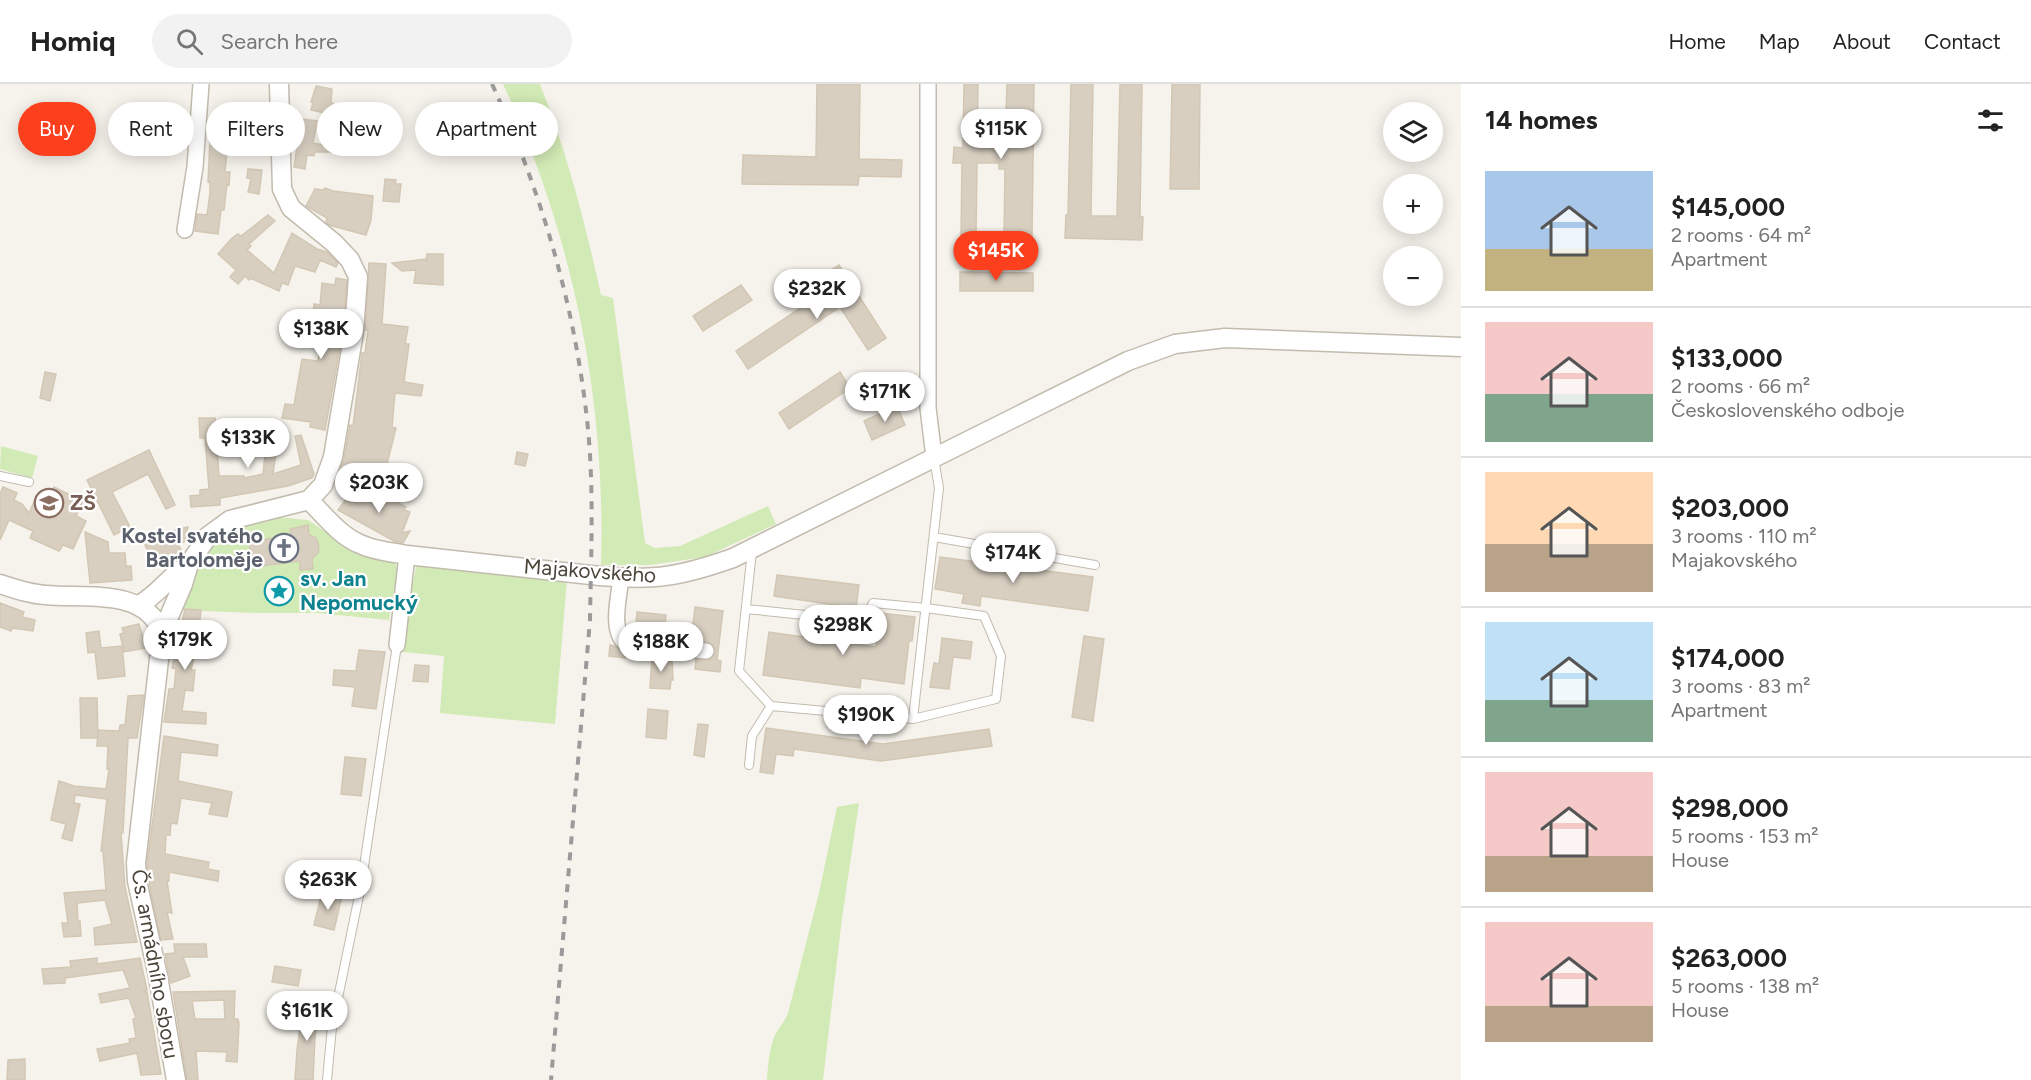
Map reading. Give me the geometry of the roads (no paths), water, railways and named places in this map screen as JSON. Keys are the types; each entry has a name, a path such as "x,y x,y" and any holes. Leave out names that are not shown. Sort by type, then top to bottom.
{"street":[{"path":"185,230 195,167 201,84"},
{"path":"139,605 154,596 173,575 189,564 208,536 230,520 309,500 323,485 333,457 354,332 358,285 356,271 350,260 291,208 282,189 279,84"},
{"path":"928,84 928,408 934,457"},
{"name":"Majakovského","path":"309,500 354,541 375,549 407,555 621,578 661,578 734,558 1128,361 1175,344 1216,338 1258,338 1461,347"},
{"path":"397,645 407,555"},
{"name":"Čs. armádního sboru","path":"176,1080 158,976 137,881 136,863 162,633 180,592 189,564"},
{"path":"621,578 616,630 624,643 706,651"},
{"path":"0,584 42,595 110,598 139,605 153,615 162,633"}],"lane":[{"path":"914,719 939,488 934,457"},
{"path":"0,476 28,482"},
{"path":"934,537 1095,565"},
{"path":"746,609 863,621 873,603 984,616 1001,656 996,699 914,719 771,706 739,672 752,549"},
{"path":"327,1080 332,1027 361,886 397,645"},
{"path":"749,765 752,736 771,706"}],"railway":[{"path":"492,84 541,209 566,296 582,384 590,453 592,524 590,620 551,1080"}],"place":[{"name":"ZŠ","path":"49,503"},
{"name":"Kostel svatého Bartoloměje","path":"284,548"},
{"name":"sv. Jan Nepomucký","path":"279,591"}]}
